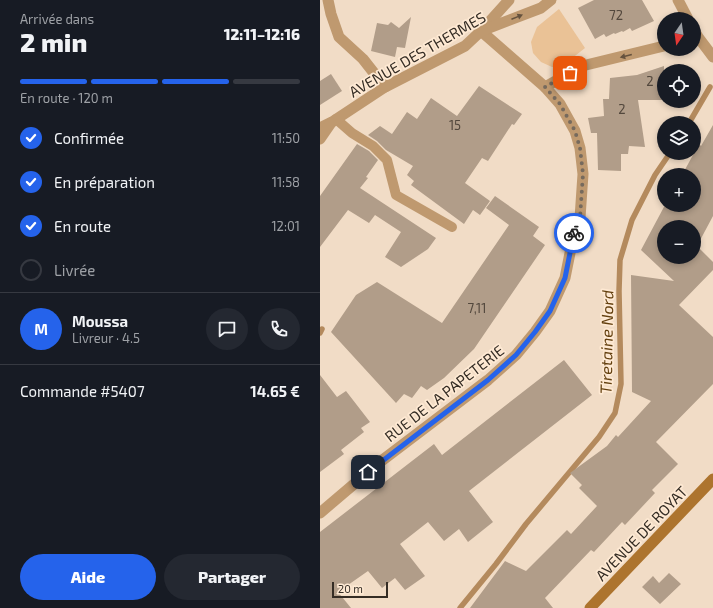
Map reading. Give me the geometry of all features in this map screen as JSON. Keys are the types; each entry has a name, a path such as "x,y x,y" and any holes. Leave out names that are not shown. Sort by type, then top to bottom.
{"main road":[{"name":"AVENUE DE ROYAT","path":"590,608 713,480"}],"street":[{"path":"328,0 339,37 363,60 386,87"},
{"path":"481,31 509,0"},
{"name":"AVENUE DES THERMES","path":"320,128 334,121 386,87 465,46 481,31 541,8 551,0"},
{"path":"678,0 684,12"},
{"name":"RUE DE LA PAPETERIE","path":"320,513 380,462 494,375 516,355 550,311 565,278 573,238 580,218 583,174 580,148 575,131 560,104 545,87 481,31"},
{"path":"701,42 713,57"},
{"path":"545,87 582,66 657,48"},
{"path":"320,139 334,121"}],"lane":[{"path":"334,121 373,146 387,160 396,195 452,228"}],"shaded area":[{"path":"559,9 585,48 561,67 552,67 541,62 533,53 531,42 537,27"}],"building":[{"path":"594,0 642,0 654,21 632,31 630,28 623,32 614,33 606,37 604,34 595,39 578,8"},
{"path":"411,17 405,48 397,47 395,57 371,51 377,23 388,25 391,22 399,28"},
{"path":"657,68 657,100 638,100 645,147 629,146 628,154 621,154 621,171 598,170 597,133 591,133 588,118 604,116 603,99 609,99 610,78 637,75"},
{"path":"331,74 342,91 320,105 320,81"},
{"path":"479,86 522,114 514,125 512,124 488,161 482,158 465,183 490,201 480,215 473,210 464,224 411,185 414,181 407,175 413,166 386,150 368,135 380,126 392,134 407,112 417,119 431,98 457,116"},
{"path":"713,125 713,216 701,238 701,220 657,220 661,212 701,212 701,168 686,168 690,160 701,160 701,146"},
{"path":"357,144 369,151 378,160 366,177 368,178 360,188 436,238 428,249 401,267 385,257 401,232 375,215 369,223 348,210 320,247 320,196"},
{"path":"495,196 539,227 533,236 545,245 474,349 444,378 427,390 421,386 412,398 404,394 396,403 331,332 356,295 377,282 442,323 509,225 486,208"},
{"path":"657,220 657,264 701,264 701,250 713,262 713,270 679,305 713,337 713,384 656,442 678,464 652,490 655,493 625,525 622,522 594,552 591,550 545,598 553,608 470,608 505,561 526,571 567,530 571,534 597,506 579,488 582,485 570,473 607,446 616,435 618,437 651,401 632,392 631,275 674,281 641,250"},
{"path":"564,360 592,395 469,491 493,522 468,542 459,529 444,541 428,522 400,544 425,576 405,590 395,578 382,588 368,571 338,592 351,608 320,608 320,532 434,444 442,455"},
{"path":"320,375 337,397 346,391 370,422 361,428 364,432 341,450 344,454 320,472"},
{"path":"669,573 681,584 660,604 642,587 653,576 659,583"}],"waterway":[{"name":"Tiretaine Nord","path":"693,116 710,87"},
{"name":"Tiretaine Nord","path":"460,608 526,524 599,437 615,413 621,384 619,291 620,260 632,220 655,175 665,160"},
{"path":"320,333 322,329"}],"way so far":[{"path":"570,73 545,87 560,104 575,131 580,148 583,174 580,218 574,233"}],"route":[{"path":"368,472 488,380 516,355 550,311 565,278 574,233"}]}
